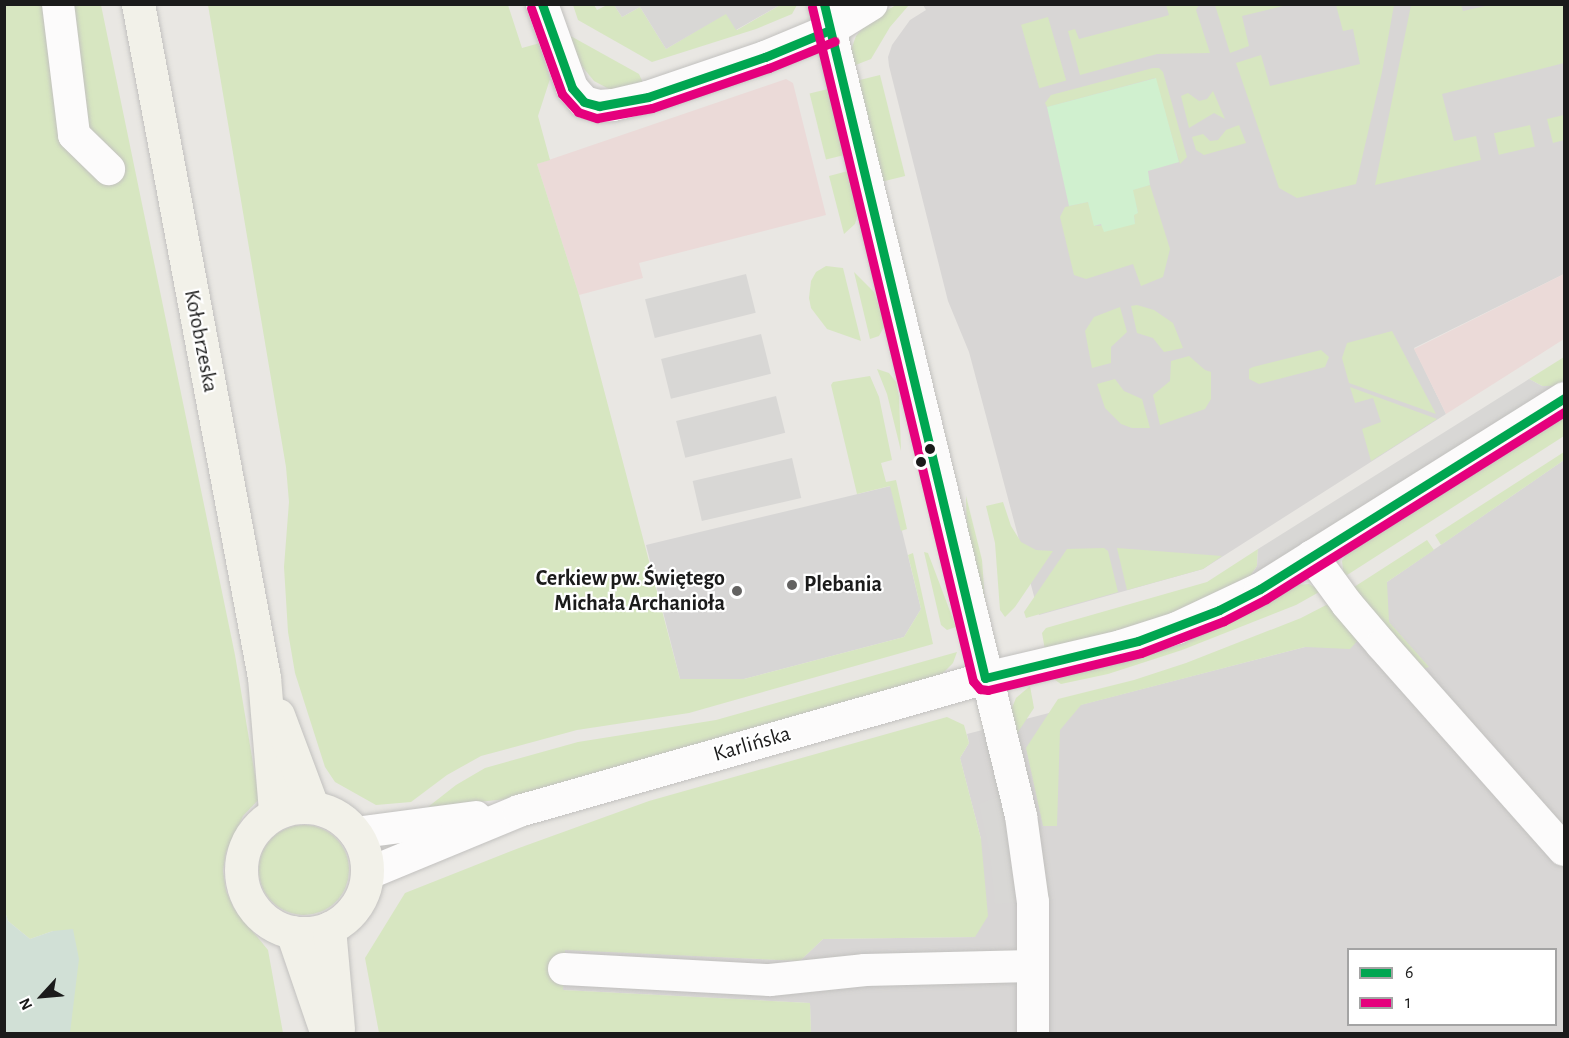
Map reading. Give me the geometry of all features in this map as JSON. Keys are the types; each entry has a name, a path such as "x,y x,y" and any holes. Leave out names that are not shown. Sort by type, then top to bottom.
{"main road":[{"name":"Kołobrzeska","path":"138,4 264,677 275,813"},
{"name":"Kołobrzeska","path":"264,677 312,806"},
{"path":"312,806 336,815 355,833 364,852 367,874 365,887 356,906 342,921 329,928 311,933 292,932 275,927 261,917 249,903 242,887 240,870 246,844 260,823 275,813 293,807 312,806"},
{"path":"329,928 338,1034"},
{"path":"292,932 327,1034"}],"street":[{"path":"58,4 74,135 109,169"},
{"path":"542,4 568,79 584,102 599,106 648,97 765,57 827,17 872,4"},
{"path":"827,17 1027,849 1033,902 1033,1034"},
{"name":"Karlińska","path":"367,874 519,811 985,678 1138,642 1177,628 1260,589 1564,398"},
{"path":"1312,556 1347,604 1382,645 1564,850"},
{"name":"Karlińska","path":"355,833 519,811"},
{"path":"564,969 779,980 865,970 1032,966"}],"shaded area":[{"path":"780,4 736,30 726,14 666,49 640,7 622,17 614,5"},
{"path":"923,5 1564,5 1564,274 1414,348 1446,414 1203,569 1039,615 969,352 948,301 889,66 888,57 892,45 910,20 926,10"},
{"path":"786,79 793,83 826,215 639,263 643,278 579,295 537,164"},
{"path":"746,274 756,313 655,338 645,299"},
{"path":"1564,274 1564,339 1446,414 1414,349"},
{"path":"761,334 771,374 671,399 661,359"},
{"path":"1529,379 1542,386 1556,386 1249,578 1257,566 1258,549"},
{"path":"776,396 785,433 685,458 676,421"},
{"path":"792,458 801,498 702,521 693,481"},
{"path":"1564,460 1564,1033 811,1034 810,1003 563,990 565,949 800,961 823,939 975,937 981,839 960,758 969,743 967,734 1305,647 1387,582"},
{"path":"891,486 921,609 904,637 744,679 680,679 646,545"},
{"path":"1001,796 1018,902 995,904 990,853 979,804"},
{"path":"4,908 8,921 30,939 53,931 73,929 79,959 70,1033 5,1033"}],"green space":[{"path":"1215,4 1287,5 1242,16 1249,46 1230,53"},
{"path":"4,5 101,5 235,655 259,799 243,816 226,852 223,871 226,891 234,909 268,950 283,1033 70,1033 70,1021 53,931 30,939 8,921 4,908"},
{"path":"208,5 508,5 522,48 540,43 550,79 538,116 550,160 537,164 579,295 680,679 744,679 904,637 921,609 908,555 913,553 933,644 689,713 577,730 481,756 447,775 411,802 376,805 335,782 325,767 295,673 288,632 284,567 289,502 286,467"},
{"path":"573,5 594,5 597,10 607,5 614,5 622,17 640,7 666,49 726,13 737,30 780,5 797,5 792,14 756,29 652,62 578,20"},
{"path":"896,5 909,5 890,27 871,59 853,66 851,50 856,36 869,21"},
{"path":"1166,5 1199,5 1196,10 1210,53 1157,54 1080,75 1068,31 1075,29 1079,39 1166,16 1169,15"},
{"path":"1336,5 1394,5 1382,72 1356,184 1297,198 1279,188 1236,63 1261,55 1270,86 1360,64 1353,29 1343,31"},
{"path":"1411,5 1461,5 1463,11 1490,5 1564,5 1564,63 1442,94 1454,141 1476,136 1481,160 1375,185"},
{"path":"1048,17 1066,80 1039,88 1021,25"},
{"path":"567,34 639,74 643,83 627,89 609,89 594,81 576,59"},
{"path":"1159,68 1163,72 1187,157 1180,164 1155,78 1047,107 1045,103 1051,95"},
{"path":"880,75 905,176 882,182 857,81"},
{"path":"1156,78 1179,162 1148,171 1150,185 1133,190 1138,213 1134,215 1135,224 1104,232 1101,224 1094,226 1088,202 1069,206 1047,107"},
{"path":"828,89 844,155 826,160 810,94"},
{"path":"1213,91 1225,119 1214,113 1189,128 1181,96 1188,93 1199,101 1207,99"},
{"path":"1564,115 1564,140 1553,143 1547,119"},
{"path":"1239,125 1246,143 1204,155 1196,150 1192,137 1203,134 1210,141 1218,140 1226,130"},
{"path":"1530,125 1535,146 1499,155 1494,133"},
{"path":"848,171 858,208 855,224 844,234 829,176"},
{"path":"1150,185 1170,249 1163,277 1141,286 1133,264 1086,279 1074,275 1060,217 1065,207 1088,202 1095,226 1135,223 1134,215 1138,212 1132,190"},
{"path":"826,266 843,268 861,341 827,329 811,308 809,298 811,281 816,272"},
{"path":"854,272 874,292 885,325 879,336 870,339"},
{"path":"1137,305 1154,310 1173,323 1183,348 1164,352 1153,338 1137,333 1131,306"},
{"path":"1120,307 1127,332 1111,347 1111,363 1092,368 1085,331 1094,317"},
{"path":"1392,331 1436,414 1349,383 1342,358 1347,343"},
{"path":"1321,350 1329,357 1325,367 1259,384 1249,379 1249,369 1253,367"},
{"path":"1189,356 1205,370 1211,372 1211,399 1205,409 1160,425 1153,395 1170,381 1171,361"},
{"path":"1564,357 1564,380 1556,386 1542,386 1529,379"},
{"path":"877,369 889,373 896,382 899,397 901,451 887,394"},
{"path":"870,376 879,397 892,460 881,463 886,482 896,480 907,529 901,531 890,486 857,494 831,385 833,382"},
{"path":"1115,379 1124,391 1142,399 1150,428 1132,428 1121,424 1105,408 1097,384"},
{"path":"1350,387 1437,419 1371,461 1362,429 1381,422 1373,398 1355,403"},
{"path":"1564,413 1564,436 1344,577 1342,561 1349,550"},
{"path":"1564,452 1564,460 1441,545 1435,535"},
{"path":"966,496 982,560 986,616 967,549"},
{"path":"1003,502 1011,526 1021,542 1036,550 1053,551 1015,607 1005,617 1000,610 995,543 986,506"},
{"path":"1427,540 1434,550 1387,582 1389,622 1429,667 1420,670 1351,589"},
{"path":"1104,548 1108,551 1118,592 1026,618 1024,612 1067,549"},
{"path":"1117,548 1222,556 1203,569 1127,590"},
{"path":"1258,549 1257,566 1249,578 1213,597 1149,622 1045,650 1042,633 1046,628 1207,582"},
{"path":"924,552 928,553 956,627 947,630 941,625"},
{"path":"1309,584 1321,591 1296,605 1182,650 1108,674 1061,684 1054,678 1295,585"},
{"path":"1330,603 1359,639 1350,649 1305,647 1081,705 1060,730 1057,826 1043,826 1026,748 1058,699 1134,680 1186,663 1301,618"},
{"path":"957,652 953,663 941,675 518,798 428,807 456,785 485,768 578,742 716,720"},
{"path":"1030,686 1034,708 1016,735 1009,715 1016,698"},
{"path":"947,717 964,725 969,743 960,758 981,839 988,916 975,937 823,939 800,961 565,950 563,990 810,1003 811,1033 379,1033 365,958 405,893 519,848 649,801"},
{"path":"304,825 321,829 336,838 345,853 349,870 345,887 336,902 321,911 304,915 287,911 272,902 263,887 259,870 263,853 272,838 287,829"}],"transit line":[{"name":"6","path":"542,4 572,88 584,102 599,106 648,97 765,57 830,30"},
{"name":"6","path":"824,4 985,678"},
{"name":"1","path":"812,7 973,681 980,689 988,690 1141,653 1224,621 1266,599 1564,412"},
{"name":"1","path":"531,8 562,94 578,112 597,118 652,108 769,68 835,41"},
{"name":"6","path":"985,678 1138,641 1219,610 1260,589 1564,398"}],"place":[{"name":"Plebania","path":"792,585"},
{"name":"Cerkiew pw. Świętego Michała Archanioła","path":"737,591"}]}
